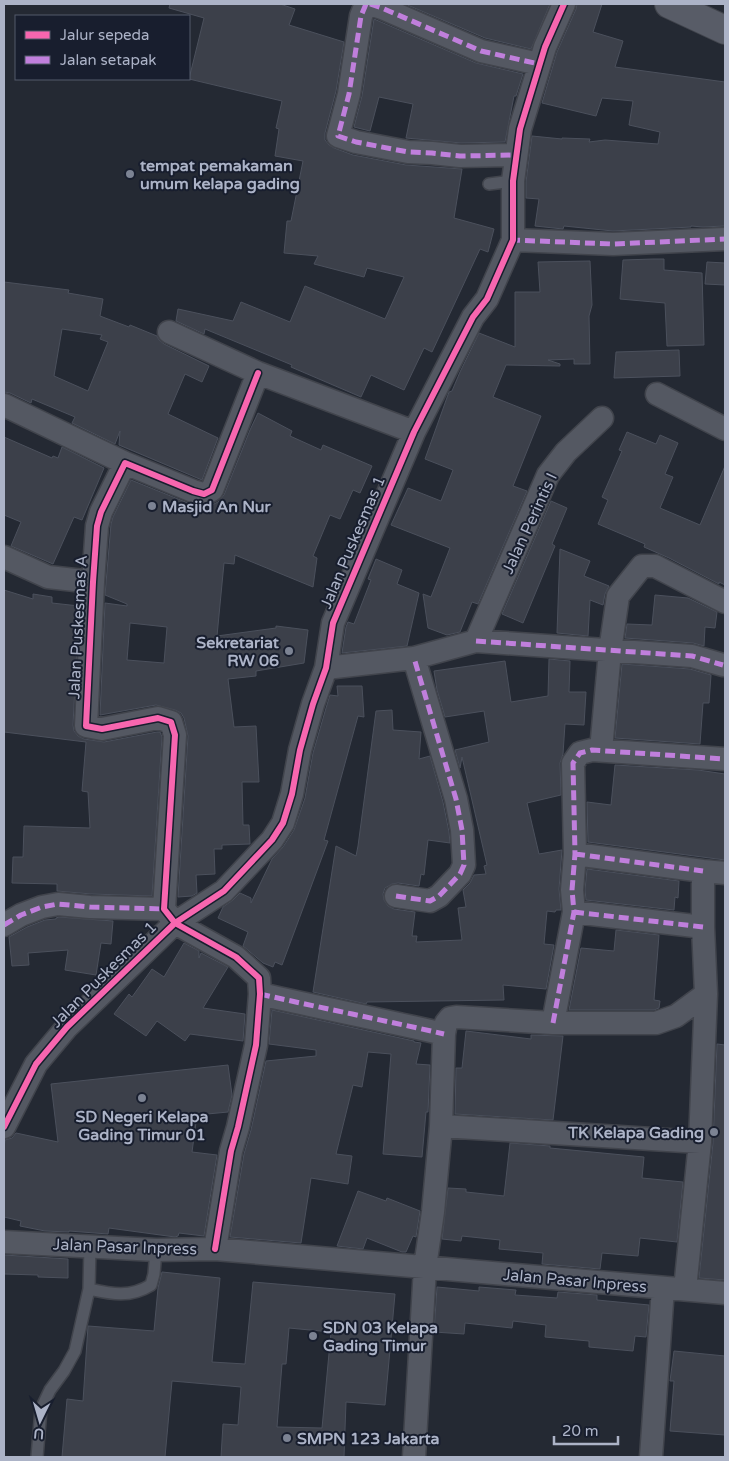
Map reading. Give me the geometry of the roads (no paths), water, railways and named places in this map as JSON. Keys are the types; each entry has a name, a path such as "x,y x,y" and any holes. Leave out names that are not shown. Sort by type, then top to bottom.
{"street":[{"path":"516,155 460,156 408,152 356,142 338,136 349,94 361,16 368,4 382,8 481,51 539,64"},
{"name":"Jalan Puskesmas 1","path":"4,1127 36,1064 67,1027 170,916 224,891 272,840 283,823 292,794 300,750 313,704 326,668 333,623 414,432 472,317 487,299 513,240 513,181 520,129 539,64 564,4"},
{"path":"669,4 725,30"},
{"path":"513,240 613,244 725,239"},
{"path":"169,332 258,373 414,432"},
{"path":"4,404 125,463 204,494 212,490 258,373"},
{"path":"657,394 725,429"},
{"name":"Jalan Perintis I","path":"476,641 548,476 566,452 602,418"},
{"name":"Jalan Puskesmas A","path":"125,463 101,512 97,526 86,726 102,729 158,718 171,722 175,735 170,916"},
{"path":"4,557 48,577 93,582"},
{"path":"601,750 610,651 618,596 642,566 655,566 725,602"},
{"path":"326,668 414,658 476,641 692,656 724,668"},
{"path":"396,896 430,901 439,896 460,874 464,864 462,830 456,799 414,658"},
{"path":"554,1023 574,912 572,890 575,854 573,763 580,753 592,750 725,760"},
{"path":"575,854 714,872 703,926 706,994 700,1142 674,1288 651,1457"},
{"path":"4,925 28,912 58,904 170,916 236,957 259,978 260,994 256,1045 231,1151 215,1249"},
{"path":"574,912 703,926"},
{"path":"260,994 444,1034"},
{"path":"414,1457 425,1267 433,1212 441,1126 446,1023 450,1018 456,1017 554,1023 656,1023 676,1016 706,994"},
{"path":"441,1126 700,1142"},
{"name":"Jalan Pasar Inpress","path":"4,1242 156,1250 215,1249 725,1293"}],"lane":[{"path":"489,184 513,181"},
{"path":"37,1457 41,1409 50,1390 64,1371 75,1351 89,1289 90,1246"},
{"path":"89,1289 127,1294 141,1291 151,1285 156,1250"}],"place":[{"name":"tempat pemakaman umum kelapa gading","path":"130,174"},
{"name":"Masjid An Nur","path":"152,506"},
{"name":"Sekretariat RW 06","path":"289,651"},
{"name":"SD Negeri Kelapa Gading Timur 01","path":"142,1098"},
{"name":"TK Kelapa Gading","path":"714,1132"},
{"name":"SDN 03 Kelapa Gading Timur","path":"313,1336"},
{"name":"SMPN 123 Jakarta","path":"287,1438"}]}
